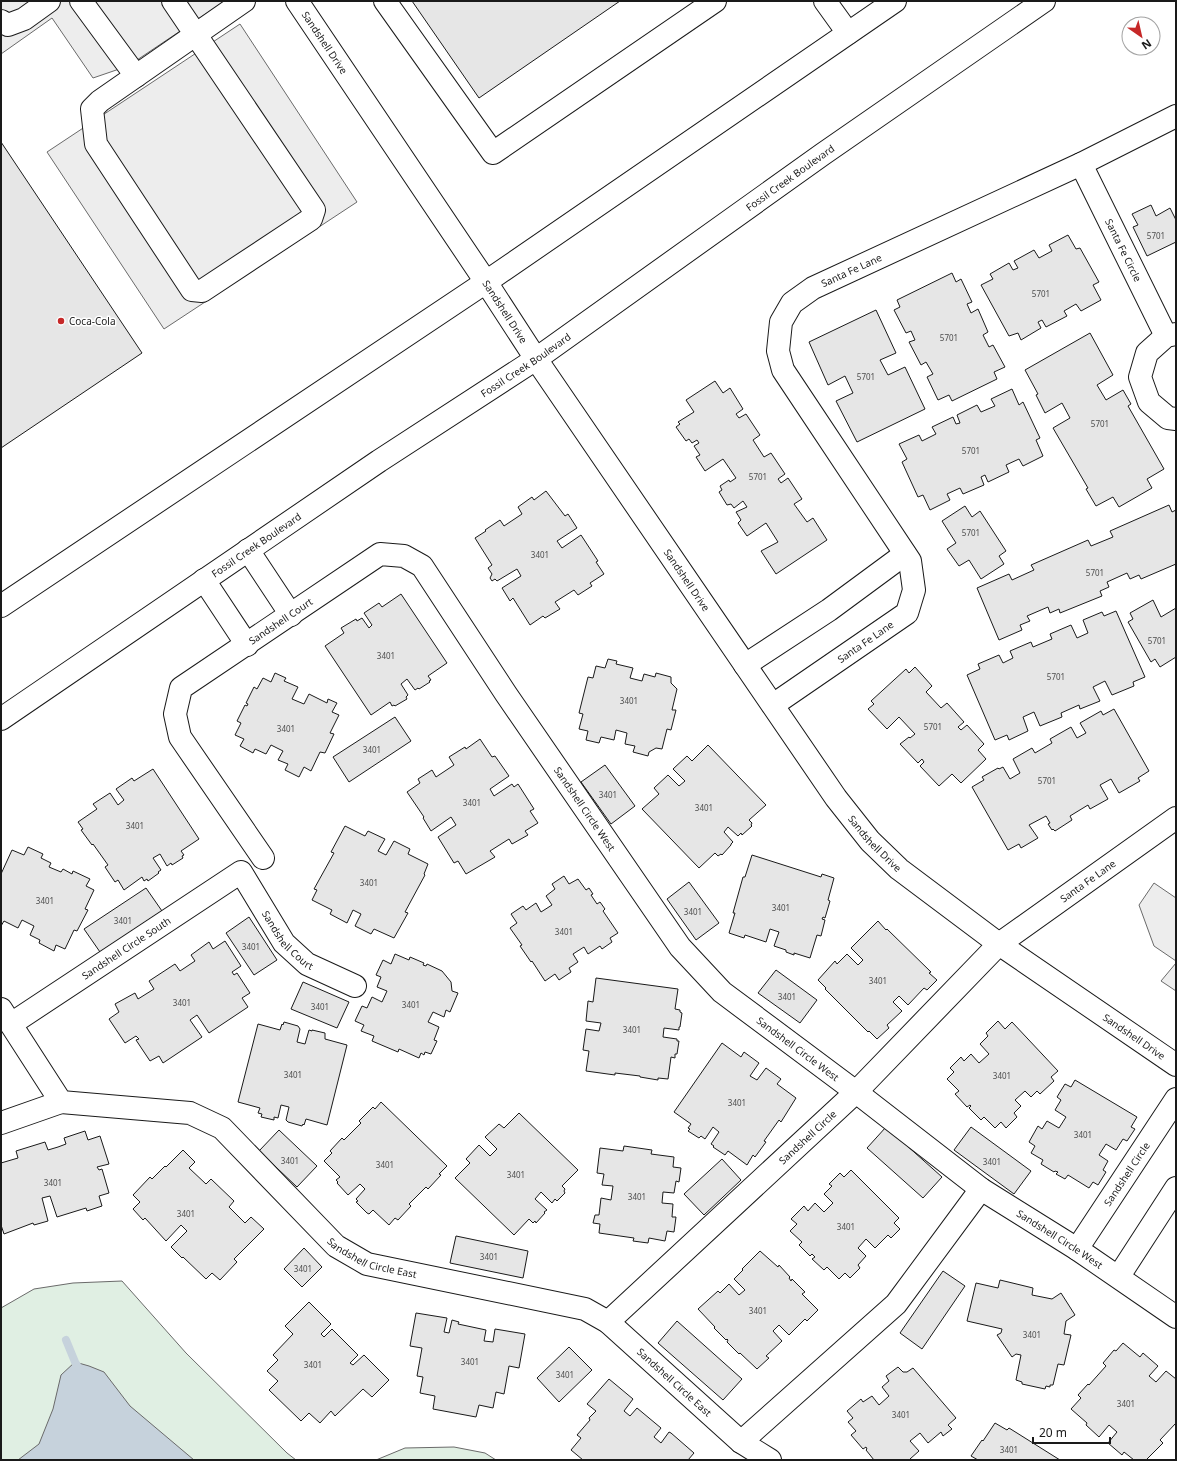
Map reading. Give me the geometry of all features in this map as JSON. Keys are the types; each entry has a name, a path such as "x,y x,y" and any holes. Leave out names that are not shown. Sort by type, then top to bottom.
{"main road":[{"path":"1,21 8,25 24,19 49,1"},
{"path":"81,1 136,76"},
{"path":"173,1 196,34 314,210 311,220 202,291 192,290 96,144 92,109 100,101 196,34 244,1"},
{"name":"Sandshell Drive","path":"297,1 536,359 836,798 870,841 899,868 999,944 1176,1065"},
{"path":"385,1 493,153 715,1"},
{"path":"825,1 848,33"},
{"path":"1,606 486,282 894,1"},
{"name":"Fossil Creek Boulevard","path":"1,718 379,460 536,359 816,159 1044,1"},
{"name":"Santa Fe Lane","path":"773,705 907,613 914,590 910,561 783,370 778,351 781,322 792,303 813,288 1081,164 1176,116"},
{"name":"Santa Fe Circle","path":"1081,164 1171,335 1147,353 1140,377 1149,402 1168,418 1176,419"},
{"path":"248,550 291,615"},
{"name":"Sandshell Court","path":"263,858 180,738 175,714 181,688 380,554 404,556 422,566 506,694"},
{"path":"745,665 829,610 905,554"},
{"path":"204,580 247,645"},
{"name":"Sandshell Circle West","path":"506,694 680,946 722,992 856,1092 981,1189 1119,1276 1173,1314"},
{"name":"Santa Fe Lane","path":"999,944 1176,818"},
{"name":"Sandshell Court","path":"241,872 284,943 307,964 355,986"},
{"name":"Sandshell Circle South","path":"6,1016 241,872"},
{"name":"Sandshell Circle","path":"608,1322 856,1092 999,944"},
{"path":"1,1123 61,1102 6,1016"},
{"name":"Sandshell Circle","path":"1071,1245 1176,1099"},
{"name":"Sandshell Circle East","path":"61,1102 190,1113 222,1128 336,1246 367,1264 585,1309 608,1322 741,1442 770,1460"},
{"path":"1119,1276 1176,1188"},
{"path":"741,1442 896,1304 981,1189"}],"green space":[{"path":"122,1281 186,1353 287,1453 296,1460 1,1460 1,1308 34,1289 73,1283"},
{"path":"454,1447 485,1453 496,1460 376,1460 405,1448"}],"shaded area":[{"path":"1,1 225,1 128,66 93,78 52,18 1,54"},
{"path":"240,24 357,202 164,329 47,152"},
{"path":"1154,883 1176,898 1176,961 1154,946 1139,905"},
{"path":"1176,963 1176,991 1161,981"},
{"path":"75,1362 104,1372 130,1406 194,1460 18,1460 39,1444 53,1409 61,1375"}],"building":[{"path":"412,1 620,1 479,98"},
{"name":"Coca-Cola","path":"1,142 142,353 1,448"},
{"path":"1151,205 1156,216 1170,208 1176,220 1176,242 1147,256 1133,227 1138,225 1132,214"},
{"path":"1068,235 1076,249 1080,248 1099,282 1093,285 1101,300 1081,311 1076,304 1064,311 1067,316 1046,327 1042,320 1038,322 1041,328 1021,340 1018,333 1009,336 981,285 993,279 990,274 1009,263 1013,270 1018,268 1014,261 1034,250 1039,258 1052,251 1049,245"},
{"path":"952,273 956,282 961,279 972,302 967,304 971,313 978,309 988,332 983,335 989,347 993,345 1005,367 994,372 997,379 952,401 949,395 938,400 927,377 933,374 926,362 921,365 909,342 915,340 911,331 906,333 894,310 900,307 897,300"},
{"path":"876,310 896,353 880,360 888,375 905,367 925,409 857,442 836,401 853,393 845,376 828,385 809,342"},
{"path":"1090,333 1113,375 1097,385 1106,400 1123,390 1131,404 1128,406 1164,469 1147,479 1152,488 1119,507 1113,497 1096,506 1086,489 1088,488 1053,428 1070,418 1062,403 1045,413 1036,395 1038,394 1025,370"},
{"path":"715,381 723,393 730,388 743,409 736,414 739,418 746,414 760,435 753,440 764,457 771,453 785,474 778,479 781,483 788,478 802,499 794,504 807,522 813,518 827,540 776,574 761,551 778,542 766,523 747,536 738,523 741,520 736,512 747,507 743,501 734,508 731,504 727,505 719,492 722,490 720,486 729,480 730,482 736,478 723,459 705,471 696,457 700,455 694,446 699,443 697,440 692,443 689,439 686,441 676,427 680,424 678,422 694,412 686,400"},
{"path":"1012,389 1019,405 1023,402 1040,438 1036,440 1043,456 1023,466 1019,459 1006,465 1009,472 988,482 985,475 981,477 984,485 963,494 960,488 947,494 950,500 930,510 923,495 918,497 902,462 907,459 899,444 919,435 922,441 936,434 932,427 953,417 956,424 960,423 957,415 977,405 981,412 995,406 991,399"},
{"path":"546,491 565,516 568,514 577,528 557,541 562,548 581,535 598,561 596,562 604,574 590,583 592,586 578,595 574,590 555,602 560,609 545,618 543,616 530,625 513,598 510,601 502,588 521,576 517,569 497,581 495,579 492,581 490,578 492,574 488,568 492,565 475,538 500,520 504,526 522,514 518,507 532,497 534,500"},
{"path":"1169,505 1172,512 1176,510 1176,564 1141,579 1139,575 1130,579 1127,573 1107,582 1109,587 1100,591 1102,596 1060,613 1059,609 1050,613 1048,607 1027,616 1030,621 1020,625 1022,630 999,640 977,588 1009,574 1012,580 1034,570 1031,565 1088,540 1091,546 1113,537 1110,531"},
{"path":"965,506 972,517 980,511 1006,551 999,556 1004,564 981,579 969,560 959,566 947,549 956,543 942,521"},
{"path":"401,594 447,663 428,676 431,680 429,681 430,682 419,689 418,688 415,690 407,679 401,684 408,695 406,697 407,699 395,706 392,706 390,702 371,715 325,646 344,633 341,628 356,619 357,621 362,618 369,628 372,625 364,613 379,603 382,607"},
{"path":"1153,600 1161,617 1176,608 1176,657 1160,667 1155,659 1151,662 1128,622 1133,619 1130,613"},
{"path":"1116,611 1145,677 1133,682 1134,686 1112,695 1105,681 1093,687 1100,701 1080,709 1079,705 1061,713 1062,717 1040,726 1034,712 1023,717 1028,731 1009,740 1007,735 995,740 967,675 980,669 978,664 999,655 1003,663 1013,658 1010,651 1031,642 1033,647 1052,639 1050,634 1071,625 1077,638 1088,633 1083,620 1102,612 1104,616"},
{"path":"608,659 617,661 616,664 633,668 630,678 642,681 644,674 655,677 656,673 671,677 671,683 677,689 672,710 676,710 671,730 667,729 662,749 656,748 649,752 648,756 633,752 635,746 625,744 627,733 616,730 614,740 601,737 599,743 586,740 588,731 579,729 583,714 579,713 588,677 593,678 596,666 605,668"},
{"path":"915,667 932,686 926,692 941,708 947,703 964,722 958,727 961,730 967,725 984,744 978,750 986,759 961,783 952,774 939,786 920,766 924,762 922,759 918,763 900,744 915,734 899,717 887,729 868,709 874,704 871,701 906,669 909,673"},
{"path":"275,673 286,678 284,681 298,687 292,699 304,704 309,694 327,703 328,699 337,703 332,712 339,715 330,733 334,734 325,753 320,752 311,771 304,767 299,777 285,770 288,764 278,760 283,751 271,745 266,754 255,749 253,753 240,746 244,739 235,735 241,723 237,721 245,705 247,706 248,704 246,703 254,687 257,689 263,678 271,682"},
{"path":"1114,709 1149,771 1138,778 1140,781 1119,793 1111,779 1100,785 1108,799 1090,809 1088,805 1070,816 1072,820 1055,831 1053,829 1052,830 1048,824 1050,823 1046,816 1029,825 1038,838 1021,848 1019,844 1008,850 972,787 984,780 982,777 998,768 1003,767 1010,779 1020,773 1013,759 1032,748 1035,753 1052,743 1050,739 1071,727 1077,738 1086,733 1080,723 1101,711 1103,715"},
{"path":"395,717 411,741 349,782 333,757"},
{"path":"480,739 492,757 495,756 509,776 490,789 494,796 512,784 514,787 518,784 534,809 530,811 538,823 525,831 528,835 512,844 509,839 490,851 495,857 466,874 458,861 454,863 438,837 456,825 451,817 431,831 423,818 424,817 407,792 420,783 418,779 432,770 436,777 454,765 449,757 465,747 466,749"},
{"path":"708,745 766,805 749,820 752,823 752,826 742,835 741,833 738,836 728,827 724,832 733,842 731,845 722,855 721,854 718,856 715,853 699,868 642,809 659,794 654,788 668,775 679,786 685,781 673,769 687,756 692,761"},
{"path":"605,765 635,806 611,824 581,782"},
{"path":"153,769 199,839 181,851 184,855 182,856 183,858 172,865 171,863 167,866 160,854 153,858 161,870 158,872 159,873 148,881 147,879 144,881 142,877 124,890 118,880 115,882 105,867 108,865 81,830 83,829 78,822 97,809 93,804 110,793 118,805 124,800 116,789 132,778 134,781"},
{"path":"345,826 365,836 368,831 385,839 378,851 386,855 394,841 410,849 408,854 428,864 424,874 425,875 405,912 408,913 394,938 374,929 371,934 355,926 361,914 353,910 347,923 330,914 332,910 312,900 317,890 314,889 334,853 331,852"},
{"path":"28,847 43,854 41,858 51,863 49,867 61,872 63,869 72,874 73,871 90,879 86,886 94,890 85,909 88,910 77,931 74,930 65,949 56,945 54,951 39,943 40,940 30,935 34,926 22,920 18,928 4,921 1,926 1,874 12,850 24,855"},
{"path":"752,855 821,877 822,874 834,878 828,900 830,901 825,918 823,917 822,919 825,920 821,936 817,935 810,958 794,953 794,955 786,952 786,950 774,946 779,932 770,929 766,942 745,935 744,938 729,933 743,877 745,877"},
{"path":"564,876 569,884 578,879 586,890 589,888 593,894 591,895 597,904 600,902 605,909 603,911 618,933 610,938 612,942 602,949 600,946 588,954 584,947 573,954 578,962 569,968 571,972 559,980 555,974 545,981 520,946 522,945 510,928 517,923 511,914 523,906 526,910 536,903 541,912 552,905 546,896 555,889 552,884"},
{"path":"689,882 719,923 696,940 667,899"},
{"path":"146,888 162,911 100,952 84,929"},
{"path":"249,917 277,960 254,975 226,933"},
{"path":"878,921 931,972 929,973 937,980 927,990 924,988 908,1005 899,996 893,1002 902,1011 887,1025 889,1028 877,1039 825,989 826,988 818,980 835,961 837,964 847,954 858,965 863,960 851,948"},
{"path":"225,941 241,966 232,972 234,975 237,973 250,993 242,998 248,1007 209,1033 197,1015 190,1020 202,1037 163,1063 159,1056 150,1061 136,1040 139,1039 136,1036 125,1043 109,1019 119,1012 115,1004 135,993 138,999 154,989 149,981 175,964 180,971 195,961 191,955 209,942 213,949"},
{"path":"395,954 409,960 410,957 424,963 423,965 426,966 427,964 442,971 451,982 452,991 458,993 450,1012 446,1010 444,1017 433,1012 428,1022 439,1027 434,1040 437,1041 431,1054 425,1052 424,1055 421,1053 419,1058 399,1049 398,1052 372,1041 374,1036 361,1031 364,1025 355,1021 362,1006 367,1008 372,997 382,1002 387,991 377,987 381,977 376,975 383,960 391,964"},
{"path":"776,970 817,1000 800,1023 758,993"},
{"path":"596,978 678,989 675,1009 680,1010 682,1013 680,1027 679,1030 664,1028 663,1037 677,1039 677,1041 679,1041 675,1058 671,1057 668,1079 658,1078 658,1080 640,1076 615,1073 615,1075 586,1071 589,1051 583,1050 586,1029 599,1031 601,1023 586,1021 588,1001 593,1002"},
{"path":"303,982 349,1002 337,1028 291,1009"},
{"path":"998,1021 1005,1029 1012,1022 1058,1071 1051,1077 1054,1081 1040,1094 1037,1091 1031,1097 1025,1091 1015,1100 1021,1106 1014,1113 1017,1117 1006,1128 1001,1122 995,1128 984,1117 981,1120 969,1108 971,1106 970,1105 967,1107 955,1094 959,1091 947,1079 954,1072 950,1068 961,1057 964,1061 971,1054 979,1063 989,1054 980,1044 988,1036 986,1033"},
{"path":"284,1022 298,1026 300,1029 297,1042 305,1044 309,1030 312,1030 325,1033 325,1039 347,1045 327,1125 306,1119 304,1125 303,1124 302,1126 288,1122 286,1120 289,1107 281,1105 278,1118 274,1117 274,1120 261,1117 262,1114 258,1113 260,1108 238,1102 258,1024 280,1030"},
{"path":"722,1043 741,1057 744,1052 759,1063 750,1076 757,1080 766,1068 781,1079 777,1084 796,1098 781,1122 779,1120 764,1141 766,1142 755,1157 753,1155 747,1165 728,1151 725,1155 713,1147 714,1146 711,1144 719,1132 713,1127 705,1139 701,1136 699,1138 688,1131 691,1124 674,1112"},
{"path":"1075,1080 1137,1117 1131,1127 1135,1129 1127,1141 1123,1139 1116,1150 1106,1144 1099,1155 1108,1161 1103,1170 1106,1172 1098,1185 1093,1182 1089,1188 1068,1175 1065,1179 1056,1174 1058,1172 1054,1172 1041,1164 1043,1160 1031,1153 1035,1146 1029,1142 1038,1126 1042,1129 1047,1121 1059,1128 1066,1117 1055,1110 1061,1100 1057,1097 1065,1084 1071,1087"},
{"path":"381,1102 447,1166 428,1189 426,1187 409,1204 411,1206 398,1220 395,1218 389,1225 373,1210 369,1214 356,1202 358,1201 356,1199 365,1189 360,1184 348,1195 337,1183 338,1182 336,1180 340,1177 324,1161 332,1153 330,1151 342,1138 344,1140 361,1123 359,1121 373,1107 375,1109"},
{"path":"519,1113 578,1170 562,1186 565,1189 565,1193 557,1201 555,1199 552,1203 541,1192 535,1199 547,1210 536,1223 535,1221 533,1223 529,1219 514,1235 455,1178 470,1163 466,1159 479,1145 490,1156 497,1149 485,1137 499,1124 504,1128"},
{"path":"886,1127 942,1177 923,1198 867,1148"},
{"path":"971,1127 1031,1171 1014,1194 954,1150"},
{"path":"279,1130 317,1166 297,1187 259,1151"},
{"path":"85,1131 88,1140 100,1136 109,1164 97,1167 99,1170 102,1169 109,1193 99,1196 102,1206 87,1211 86,1208 57,1217 50,1196 42,1198 48,1221 34,1225 33,1223 4,1234 1,1225 1,1163 18,1158 16,1151 45,1142 48,1150 66,1144 64,1138"},
{"path":"624,1146 652,1150 651,1154 674,1157 673,1167 681,1168 679,1182 676,1181 674,1193 663,1192 662,1203 673,1204 672,1217 676,1217 674,1232 667,1231 665,1241 649,1238 648,1243 633,1241 634,1238 599,1233 600,1224 593,1223 595,1215 599,1215 601,1198 611,1200 613,1186 602,1185 604,1174 597,1173 600,1148 623,1151"},
{"path":"183,1150 195,1162 189,1168 206,1184 211,1179 234,1201 229,1207 245,1223 251,1217 264,1229 234,1259 237,1262 220,1280 212,1273 206,1279 171,1247 187,1231 181,1225 166,1241 145,1218 143,1220 133,1209 140,1202 133,1195 150,1177 152,1179"},
{"path":"722,1159 741,1180 704,1215 684,1194"},
{"path":"851,1170 899,1218 894,1223 900,1229 891,1238 888,1235 875,1248 866,1239 858,1248 866,1256 858,1265 860,1268 850,1278 845,1273 839,1279 827,1267 824,1270 812,1259 815,1257 812,1254 810,1256 799,1245 802,1242 790,1231 797,1224 791,1219 804,1206 808,1211 815,1203 824,1212 833,1203 824,1194 832,1186 829,1184 840,1173 844,1177"},
{"path":"456,1236 528,1251 523,1278 450,1263"},
{"path":"304,1248 322,1267 302,1287 284,1269"},
{"path":"760,1251 778,1267 779,1265 790,1277 789,1278 791,1281 792,1279 805,1292 802,1294 818,1310 807,1321 805,1319 789,1335 779,1325 773,1331 782,1341 766,1356 769,1358 757,1369 727,1342 728,1340 726,1340 714,1328 715,1327 698,1309 718,1291 720,1293 729,1284 739,1295 745,1290 734,1279"},
{"path":"943,1271 965,1286 922,1349 900,1333"},
{"path":"1000,1280 1033,1288 1032,1295 1052,1299 1061,1293 1075,1315 1066,1321 1064,1334 1071,1335 1064,1365 1058,1364 1053,1385 1050,1385 1050,1387 1046,1386 1045,1389 1022,1384 1022,1382 1016,1380 1021,1355 1016,1354 1012,1357 997,1335 1001,1333 1002,1329 967,1321 976,1283 998,1288"},
{"path":"309,1302 331,1324 321,1334 324,1337 332,1329 358,1355 350,1363 353,1365 364,1355 389,1380 372,1397 363,1389 335,1416 331,1411 320,1423 309,1413 301,1421 269,1390 278,1381 267,1371 278,1360 273,1355 293,1334 285,1326"},
{"path":"416,1313 447,1318 444,1332 449,1333 452,1320 459,1322 458,1324 486,1330 484,1341 493,1342 495,1329 525,1334 519,1368 509,1366 504,1394 496,1392 493,1408 479,1405 476,1417 433,1409 435,1396 420,1393 423,1377 417,1376 422,1348 410,1346"},
{"path":"677,1321 742,1379 723,1400 658,1343"},
{"path":"1123,1343 1140,1357 1143,1353 1158,1366 1149,1376 1156,1382 1166,1371 1176,1379 1176,1423 1160,1440 1163,1443 1146,1460 1134,1460 1124,1452 1122,1455 1108,1443 1117,1432 1109,1425 1099,1437 1086,1425 1087,1423 1071,1409 1081,1398 1078,1395 1106,1366 1103,1363 1114,1350 1116,1351"},
{"path":"569,1347 592,1370 559,1402 537,1378"},
{"path":"898,1367 903,1372 907,1372 913,1368 956,1418 948,1425 952,1429 943,1436 941,1432 928,1443 920,1433 910,1441 919,1451 910,1459 911,1460 874,1460 866,1450 866,1447 863,1449 851,1435 856,1431 848,1422 853,1418 847,1411 861,1399 863,1402 872,1396 879,1405 889,1396 882,1387 889,1381 886,1376"},
{"path":"609,1379 633,1399 624,1411 630,1416 637,1408 661,1428 654,1437 661,1443 669,1432 671,1433 694,1453 688,1460 583,1460 571,1450 581,1438 577,1435 596,1411 587,1404"},
{"path":"995,1423 1007,1430 1009,1428 1060,1460 978,1460 971,1456"}],"waterway":[{"path":"66,1340 80,1370"}],"place":[{"name":"Coca-Cola","path":"61,321"}]}
